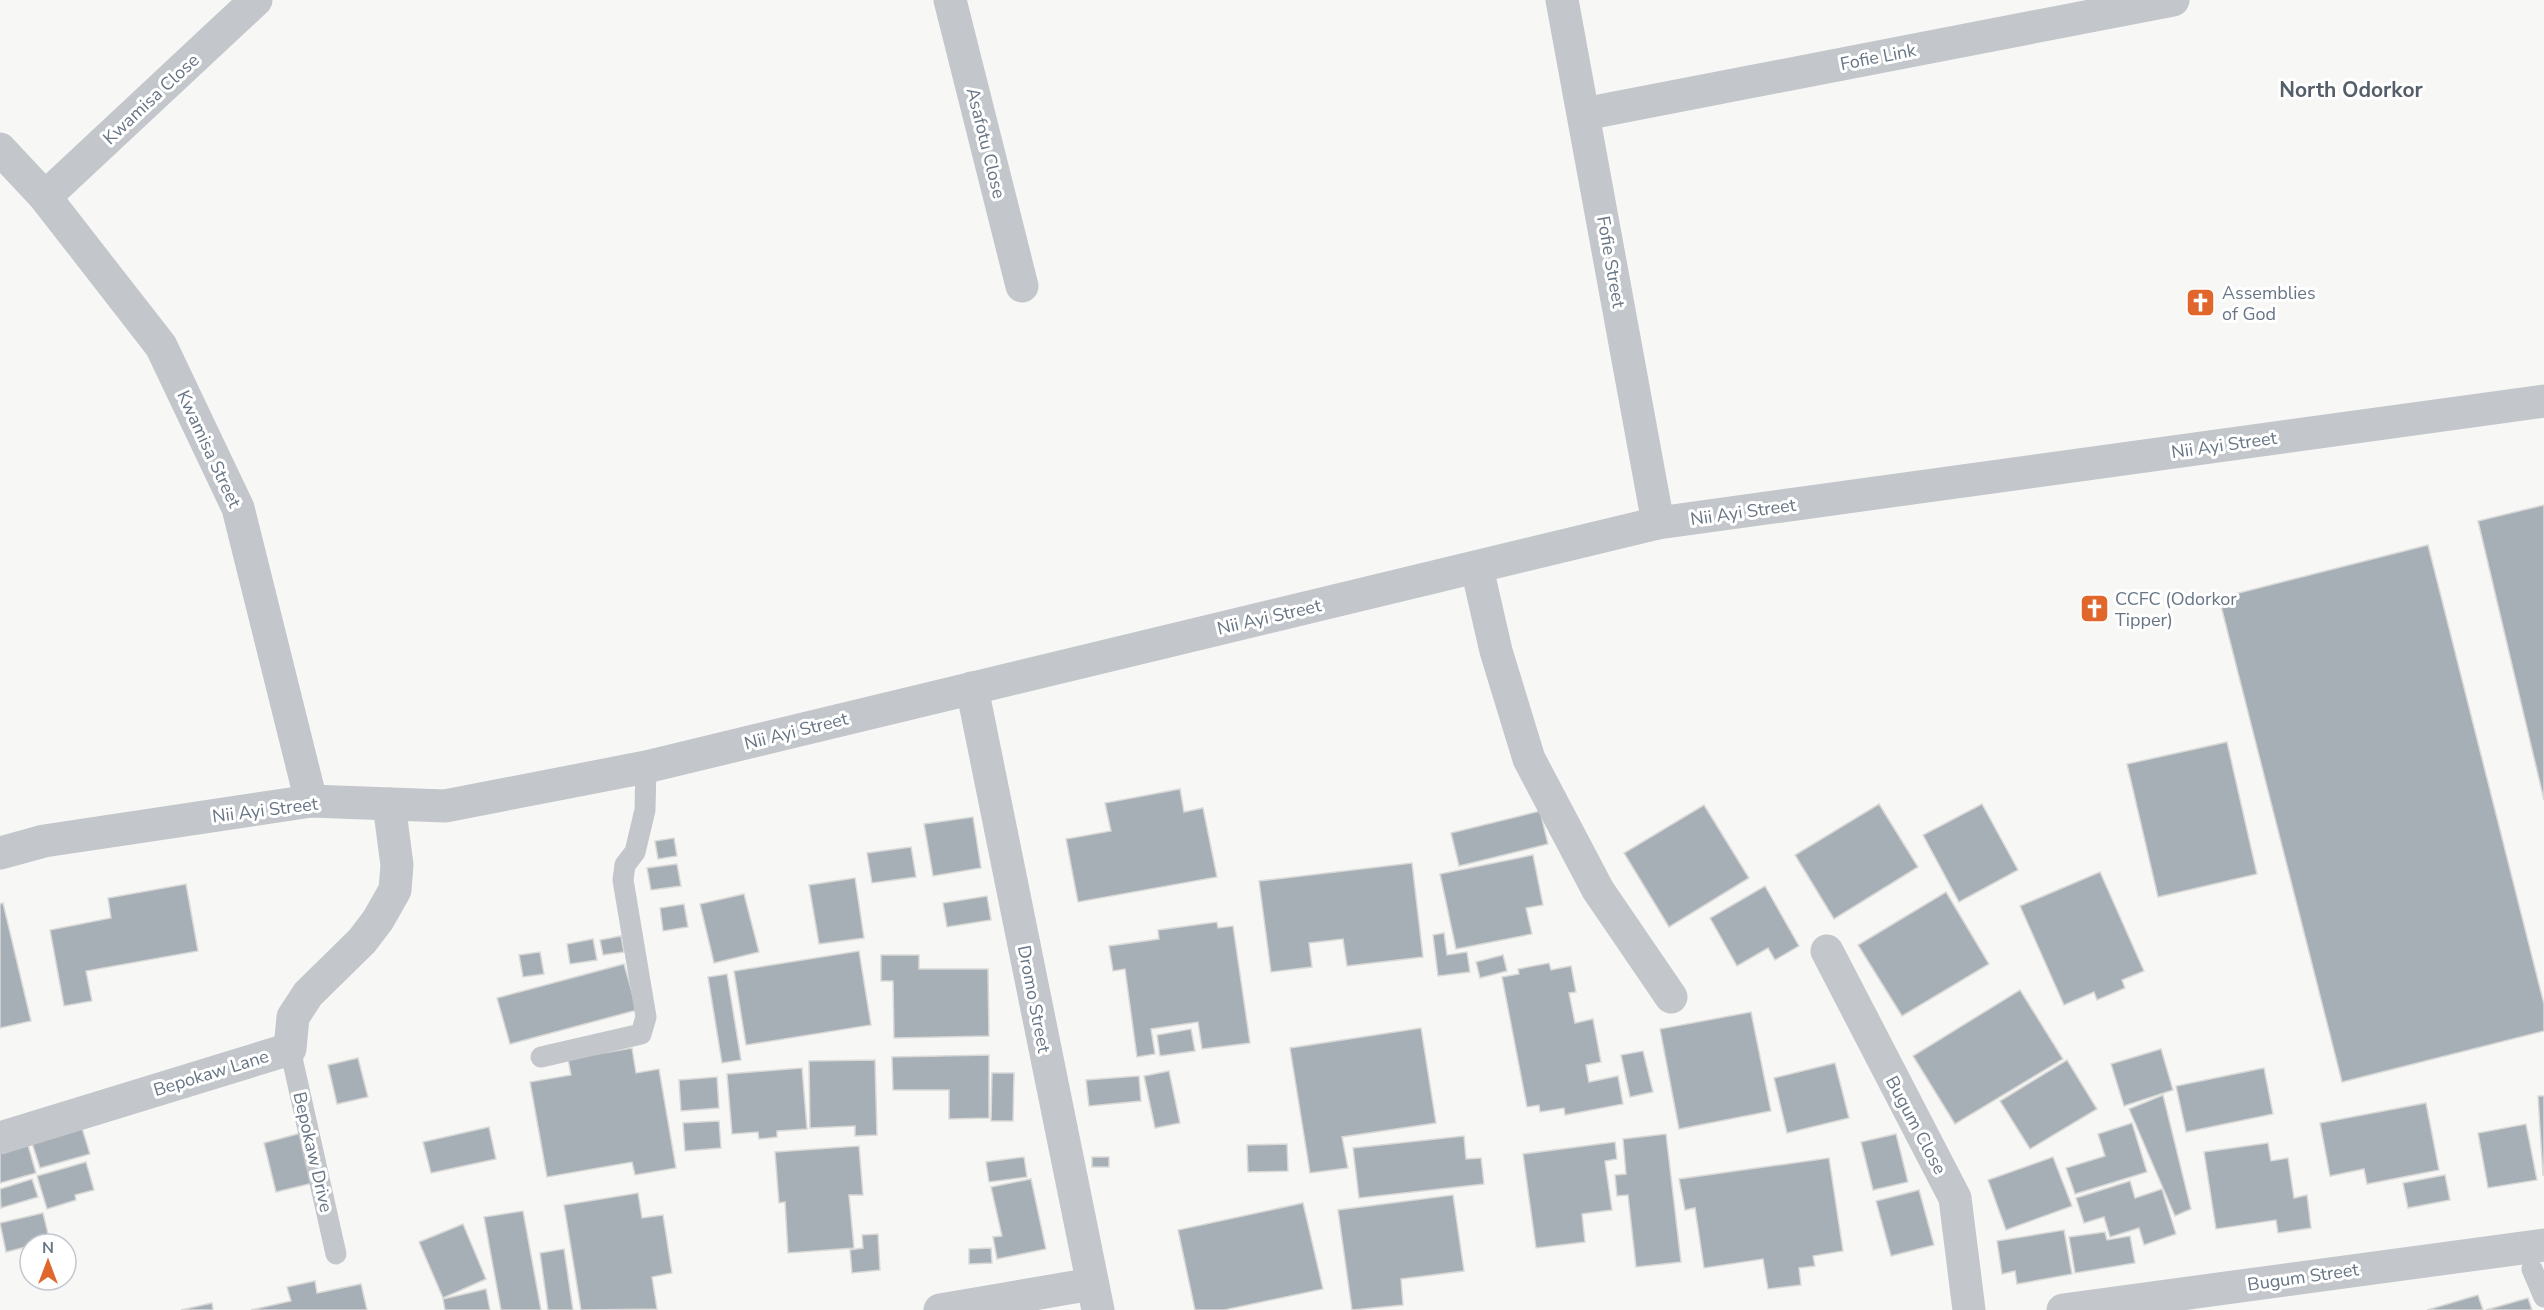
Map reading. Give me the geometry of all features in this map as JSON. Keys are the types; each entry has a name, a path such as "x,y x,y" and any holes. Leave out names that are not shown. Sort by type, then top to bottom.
{"street":[{"name":"Kwamisa Close","path":"45,197 256,0"},
{"name":"Asafotu Close","path":"950,0 1022,286"},
{"name":"Fofie Street","path":"1563,0 1658,524"},
{"name":"Fofie Link","path":"1584,114 2173,0"},
{"name":"Kwamisa Street","path":"0,149 45,197 161,346 238,508 311,801"},
{"name":"Nii Ayi Street","path":"0,853 45,842 311,801 446,806 646,767 1658,524 2544,401"},
{"path":"1477,568 1496,651 1528,759 1598,890 1671,997"},
{"name":"Dromo Street","path":"972,688 1095,1297"},
{"name":"Bepokaw Lane","path":"0,1138 290,1049 293,1017 308,994 362,941 378,920 395,890 397,865 389,804"},
{"name":"Bugum Close","path":"1827,951 1955,1198 1969,1310"},
{"name":"Bugum Street","path":"2063,1310 2538,1257"},
{"path":"940,1310 1095,1297"}],"lane":[{"path":"541,1057 641,1034 644,1027 646,1017 623,880 625,865 635,852 645,810 646,767"},
{"name":"Bepokaw Drive","path":"290,1049 336,1254"},
{"path":"2538,1257 2544,1297"}],"building":[{"path":"2544,505 2544,800 2478,521"},
{"path":"2428,545 2544,1004 2544,1031 2342,1082 2219,598"},
{"path":"2227,742 2257,874 2158,897 2127,764"},
{"path":"1180,789 1184,812 1203,808 1217,877 1078,902 1066,839 1111,831 1105,803"},
{"path":"1879,804 1918,867 1834,919 1795,855"},
{"path":"1982,804 2018,870 1959,902 1923,835"},
{"path":"1704,805 1749,878 1669,927 1624,853"},
{"path":"1540,811 1548,844 1459,866 1451,833"},
{"path":"973,817 981,868 933,876 924,824"},
{"path":"674,838 677,856 658,859 655,841"},
{"path":"911,847 916,877 872,883 867,853"},
{"path":"1533,855 1543,905 1526,908 1532,934 1456,949 1440,874"},
{"path":"1412,863 1423,957 1347,966 1343,939 1309,943 1312,967 1271,972 1259,881"},
{"path":"677,864 681,886 651,890 647,868"},
{"path":"2100,872 2144,971 2122,980 2125,988 2097,1000 2094,992 2064,1005 2020,906"},
{"path":"855,878 864,938 819,944 809,885"},
{"path":"186,884 198,951 86,971 92,1001 64,1006 50,930 111,918 108,898"},
{"path":"1765,886 1799,946 1775,960 1768,948 1737,966 1710,918"},
{"path":"1946,892 1989,964 1902,1016 1858,945"},
{"path":"744,894 759,952 714,963 700,904"},
{"path":"987,896 991,920 947,927 943,903"},
{"path":"3,903 31,1021 0,1028 0,904"},
{"path":"684,904 688,927 663,931 660,908"},
{"path":"1217,922 1218,928 1233,926 1250,1043 1202,1049 1198,1022 1151,1029 1155,1054 1137,1057 1125,969 1113,971 1109,946 1159,939 1158,930"},
{"path":"1444,933 1447,955 1467,952 1470,972 1438,976 1433,935"},
{"path":"621,936 624,952 603,955 600,940"},
{"path":"593,939 597,960 570,964 567,944"},
{"path":"859,951 871,1025 746,1045 734,971"},
{"path":"540,952 544,974 523,977 519,955"},
{"path":"881,955 919,955 919,969 988,969 989,1036 894,1038 893,981 881,981"},
{"path":"1503,955 1507,971 1480,978 1476,962"},
{"path":"1549,963 1551,970 1571,966 1576,992 1569,993 1575,1023 1593,1019 1601,1062 1586,1065 1589,1082 1618,1076 1623,1104 1565,1115 1564,1108 1540,1112 1539,1105 1527,1107 1502,977 1519,974 1518,969"},
{"path":"624,964 637,1010 510,1044 497,998"},
{"path":"727,974 741,1060 722,1063 708,977"},
{"path":"2020,990 2063,1059 1955,1124 1913,1056"},
{"path":"1751,1012 1771,1111 1679,1129 1660,1029"},
{"path":"1421,1028 1436,1123 1342,1137 1348,1168 1310,1173 1290,1048"},
{"path":"1191,1029 1195,1051 1160,1056 1157,1035"},
{"path":"632,1048 636,1073 659,1069 676,1168 635,1175 632,1162 547,1177 530,1082 571,1075 568,1059"},
{"path":"2161,1049 2173,1090 2124,1106 2111,1064"},
{"path":"1643,1051 1653,1092 1630,1097 1621,1055"},
{"path":"989,1055 989,1118 949,1119 949,1090 893,1090 892,1057"},
{"path":"358,1058 368,1097 337,1104 328,1065"},
{"path":"875,1060 877,1135 855,1136 855,1126 810,1128 809,1061"},
{"path":"2067,1060 2097,1109 2030,1149 2000,1101"},
{"path":"1835,1063 1849,1118 1787,1133 1774,1078"},
{"path":"802,1068 807,1129 777,1131 777,1137 759,1139 758,1132 732,1134 727,1074"},
{"path":"2264,1068 2273,1114 2186,1132 2176,1086"},
{"path":"1169,1071 1180,1123 1155,1128 1144,1076"},
{"path":"992,1073 1014,1073 1013,1121 991,1121"},
{"path":"1139,1076 1141,1101 1089,1106 1086,1080"},
{"path":"717,1077 719,1108 681,1111 679,1080"},
{"path":"2163,1095 2191,1209 2175,1216 2129,1109"},
{"path":"2538,1096 2544,1096 2544,1175 2543,1175"},
{"path":"2426,1103 2439,1170 2367,1184 2364,1169 2330,1176 2320,1123"},
{"path":"719,1121 721,1148 685,1151 683,1123"},
{"path":"2132,1123 2147,1172 2075,1194 2066,1168 2105,1156 2098,1134"},
{"path":"2526,1124 2537,1180 2488,1188 2478,1133"},
{"path":"81,1125 90,1154 40,1168 31,1140"},
{"path":"489,1127 496,1159 431,1173 423,1142"},
{"path":"301,1133 313,1183 276,1192 264,1143"},
{"path":"1666,1134 1681,1262 1636,1267 1628,1195 1617,1196 1615,1175 1626,1174 1623,1139"},
{"path":"1896,1134 1908,1182 1873,1190 1861,1142"},
{"path":"1464,1136 1466,1159 1481,1158 1484,1184 1359,1198 1353,1148"},
{"path":"1615,1142 1617,1159 1605,1161 1612,1210 1582,1214 1585,1242 1536,1248 1523,1154"},
{"path":"2268,1143 2271,1161 2288,1158 2294,1198 2307,1195 2311,1228 2278,1233 2276,1220 2216,1229 2204,1152"},
{"path":"1287,1144 1288,1171 1248,1172 1247,1145"},
{"path":"28,1145 36,1173 0,1183 0,1153"},
{"path":"859,1146 863,1195 849,1195 854,1248 788,1253 785,1202 779,1203 775,1152"},
{"path":"1024,1157 1027,1177 989,1182 986,1162"},
{"path":"1092,1157 1109,1157 1109,1167 1092,1167"},
{"path":"2053,1157 2072,1206 2006,1230 1988,1180"},
{"path":"1829,1158 1843,1251 1813,1256 1815,1266 1799,1268 1801,1285 1768,1289 1763,1259 1704,1268 1695,1208 1685,1210 1679,1179"},
{"path":"86,1162 94,1190 75,1195 76,1200 47,1209 37,1176"},
{"path":"2445,1175 2450,1200 2408,1208 2403,1183"},
{"path":"32,1179 38,1197 1,1208 0,1189"},
{"path":"1031,1179 1046,1249 997,1259 993,1237 1002,1236 991,1187"},
{"path":"2130,1181 2135,1198 2162,1189 2176,1234 2144,1245 2139,1228 2110,1237 2104,1217 2084,1223 2076,1198"},
{"path":"1919,1190 1934,1245 1891,1256 1876,1201"},
{"path":"638,1193 642,1218 663,1215 672,1273 652,1277 657,1309 581,1310 564,1205"},
{"path":"1453,1195 1464,1271 1401,1279 1403,1305 1352,1310 1338,1210"},
{"path":"1303,1203 1323,1289 1224,1310 1195,1310 1178,1230"},
{"path":"523,1211 541,1310 501,1310 484,1217"},
{"path":"43,1213 48,1232 18,1232 18,1249 6,1252 0,1223"},
{"path":"463,1224 486,1279 443,1298 419,1242"},
{"path":"2064,1230 2072,1274 2017,1284 2015,1271 2002,1274 1997,1241"},
{"path":"2105,1232 2107,1240 2130,1236 2135,1263 2075,1273 2069,1237"},
{"path":"878,1234 880,1270 852,1273 850,1250 863,1248 862,1235"},
{"path":"991,1248 992,1263 969,1264 969,1249"},
{"path":"564,1249 573,1310 548,1310 540,1253"},
{"path":"315,1281 317,1293 361,1284 367,1310 251,1310 291,1301 287,1287"},
{"path":"486,1289 490,1310 445,1310 443,1299"},
{"path":"2478,1295 2483,1310 2427,1310"},
{"path":"2528,1298 2532,1310 2486,1310"},
{"path":"212,1303 213,1310 181,1310"}],"place":[{"name":"Assemblies of God","path":"2201,303"},
{"name":"CCFC (Odorkor Tipper)","path":"2094,609"}],"district":[{"name":"North Odorkor","path":"2351,90"}]}
